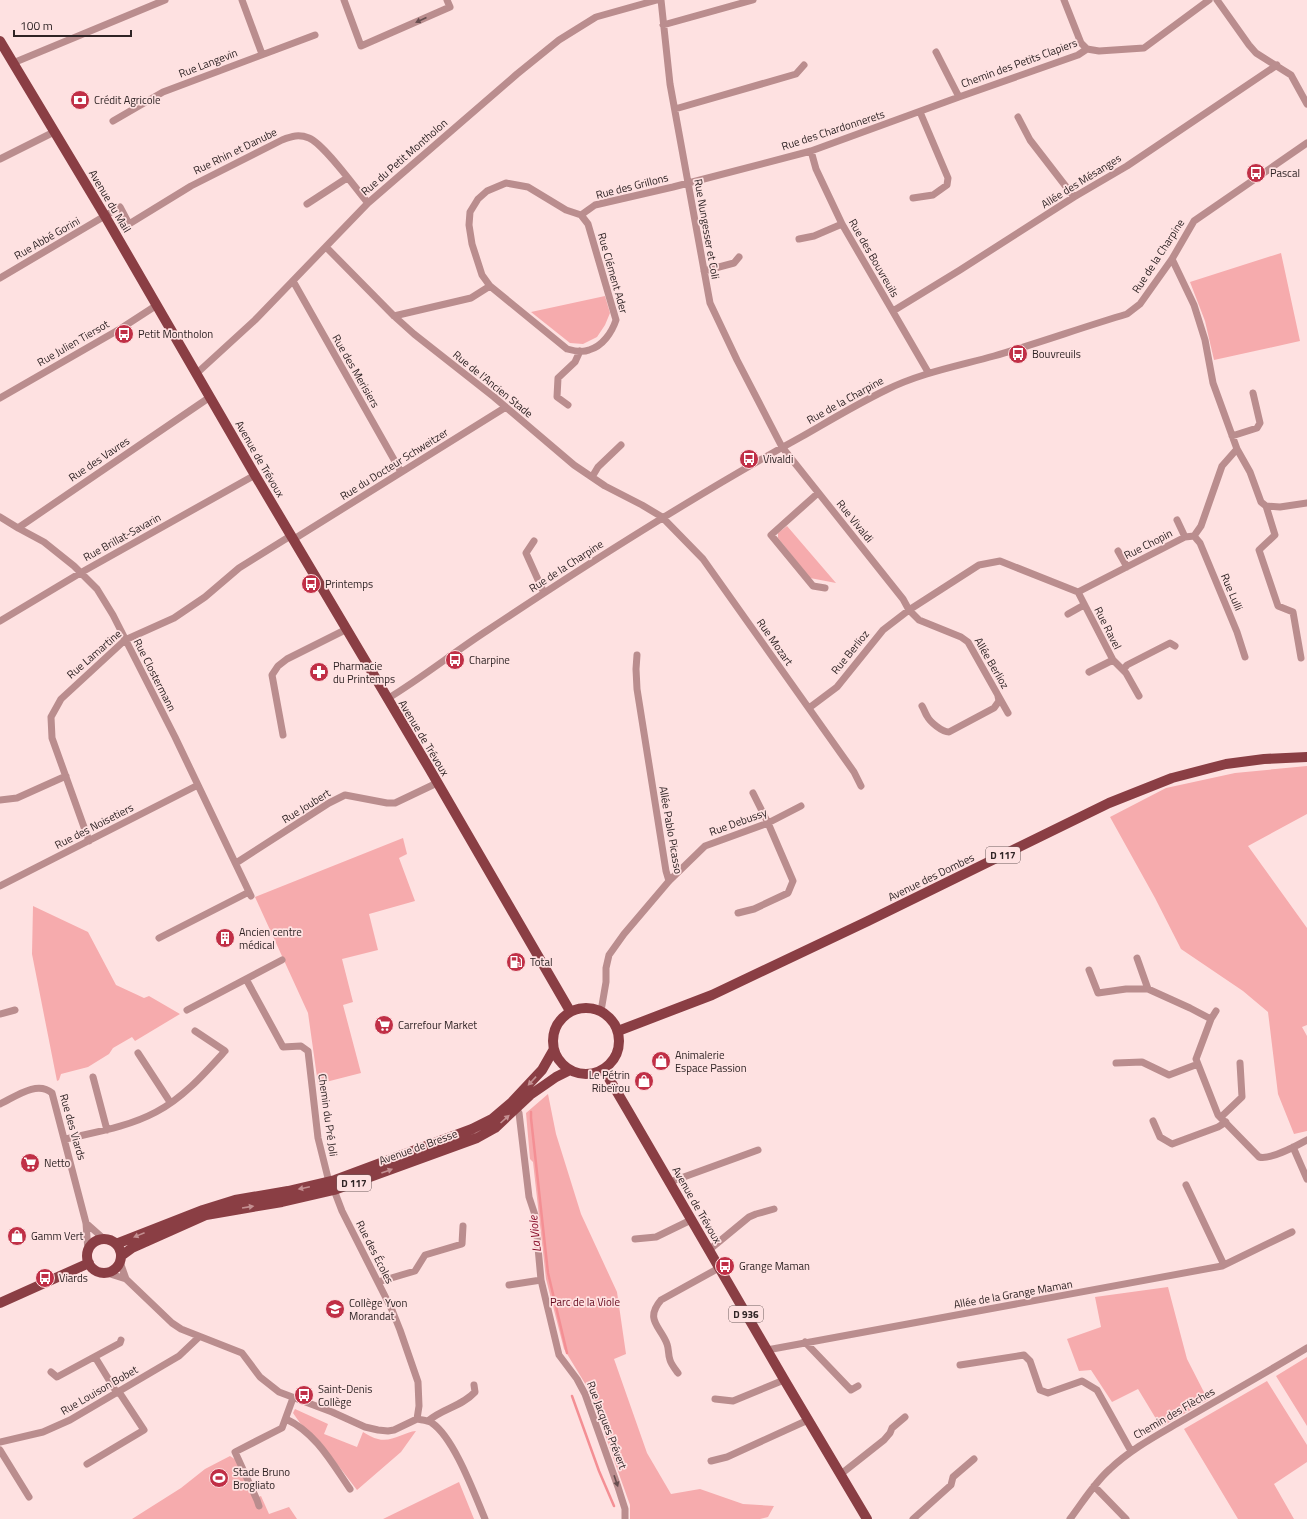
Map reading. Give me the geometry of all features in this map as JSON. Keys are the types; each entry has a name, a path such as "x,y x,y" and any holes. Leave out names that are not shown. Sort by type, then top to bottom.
{"main road":[{"name":"Avenue du Mail","path":"0,41 105,216 196,374"},
{"name":"Avenue de Trévoux","path":"196,374 570,1011"},
{"name":"Avenue des Dombes","path":"618,1031 712,995 868,921 1109,803 1172,778 1226,764 1264,759 1307,757"},
{"path":"586,1007 601,1011 614,1023 618,1031 620,1040 619,1048 610,1064 604,1070 596,1073 578,1074 562,1065 557,1058 553,1041 554,1032 557,1024 570,1011 586,1007"},
{"name":"Avenue de Bresse","path":"514,1106 542,1070 554,1049"},
{"name":"Avenue de Bresse","path":"121,1259 132,1248 206,1215 282,1202 331,1186 472,1129 514,1106 556,1077 570,1070"},
{"name":"Avenue de Trévoux","path":"604,1070 784,1380 841,1474 864,1518"},
{"name":"Avenue de Bresse","path":"116,1244 202,1210 235,1200 331,1186"},
{"path":"104,1239 113,1241 116,1244 119,1248 121,1259 115,1269 107,1273 94,1270 89,1263 88,1251 94,1243 104,1239"},
{"path":"0,1303 89,1263"}],"street":[{"path":"13,63 165,0"},
{"path":"242,0 262,54"},
{"path":"344,0 361,46 450,7 448,0"},
{"name":"Rue du Petit Montholon","path":"196,374 255,320 368,203 458,124 559,40 596,17 657,0"},
{"name":"Rue Nungesser et Coli","path":"660,0 670,84 710,303 737,360 782,447"},
{"path":"663,24 753,0"},
{"path":"1064,0 1081,43 1088,49 1099,51 1144,48 1209,0"},
{"path":"1217,0 1256,53 1291,75 1307,104"},
{"name":"Rue Langevin","path":"113,121 163,92 315,35"},
{"name":"Chemin des Petits Clapiers","path":"936,52 959,97 1078,55 1088,49"},
{"path":"675,109 796,74 804,65"},
{"name":"Allée des Mésanges","path":"893,312 1074,197 1127,166 1277,65"},
{"name":"Rue des Chardonnerets","path":"688,183 811,151 959,97"},
{"path":"914,198 933,195 947,185 948,178 920,112"},
{"path":"1018,117 1030,140 1074,197"},
{"path":"0,160 54,132"},
{"name":"Rue Rhin et Danube","path":"105,216 120,207 130,224 191,186 282,140 295,135 310,138 321,146 368,203"},
{"name":"Rue de la Charpine","path":"387,699 486,631 662,517 782,447 886,389 928,372 952,368 1011,351 1127,314 1140,304 1172,259 1194,221 1306,145"},
{"name":"Rue des Bouvreuils","path":"811,151 816,169 842,224 928,372"},
{"path":"307,204 347,178"},
{"path":"568,405 557,397 558,378 575,362 580,351 567,349 490,286 482,275 472,244 469,225 470,212 478,199 487,191 506,183 528,187 566,210 581,215"},
{"name":"Rue des Grillons","path":"581,215 595,205 688,183"},
{"name":"Rue Clément Ader","path":"580,351 589,351 606,338 614,328 616,320 588,224 581,215"},
{"name":"Rue Abbé Gorini","path":"0,278 105,216"},
{"path":"799,239 814,236 842,224"},
{"name":"Rue de l’Ancien Stade","path":"326,246 394,316 414,334 506,407 574,465 606,486 662,517"},
{"path":"704,271 734,263 740,257"},
{"path":"1172,259 1194,304 1205,340 1213,383 1232,436 1237,449 1250,472 1261,502 1266,506 1275,534 1259,550 1278,606 1293,612 1301,658"},
{"name":"Rue des Merisiers","path":"293,281 401,472"},
{"path":"394,316 471,298 490,286"},
{"name":"Rue Julien Tiersot","path":"0,398 120,329 157,305"},
{"path":"1232,436 1257,428 1260,423 1253,393"},
{"name":"Rue des Vavres","path":"18,528 210,396"},
{"name":"Rue du Docteur Schweitzer","path":"293,537 506,407"},
{"path":"592,477 598,467 621,445"},
{"name":"Rue Vivaldi","path":"782,447 903,599 909,610"},
{"path":"1194,536 1201,526 1222,466 1237,449"},
{"name":"Rue Brillat-Savarin","path":"0,621 82,572 255,475"},
{"path":"818,493 771,535 813,586 825,588"},
{"path":"1266,506 1280,507 1307,503"},
{"path":"0,517 18,528"},
{"name":"Rue Mozart","path":"662,517 703,559 854,772 861,786"},
{"path":"1177,520 1185,537"},
{"name":"Rue Clostermann","path":"18,528 44,542 82,572 97,589 175,737 236,863"},
{"name":"Rue Chopin","path":"1078,592 1185,537 1194,536"},
{"name":"Rue Lulli","path":"1194,536 1200,543 1246,657"},
{"name":"Rue Lamartine","path":"89,841 52,738 51,717 61,699 124,640 174,618 205,597 239,568 293,537"},
{"path":"534,541 526,552 544,593"},
{"path":"1118,551 1127,567"},
{"path":"909,610 979,565 1000,561 1078,592"},
{"name":"Rue Ravel","path":"1078,592 1113,660 1126,673 1139,696"},
{"path":"1068,614 1084,604"},
{"name":"Allée Berlioz","path":"909,610 919,620 961,637 968,642 1008,713"},
{"name":"Rue Berlioz","path":"809,708 837,687 882,630 909,610"},
{"path":"283,735 272,675 278,666 287,659 347,629"},
{"path":"1123,670 1127,665 1170,643 1175,646"},
{"name":"Allée Pablo Picasso","path":"601,1011 609,955 624,934 669,881 637,689 637,655"},
{"path":"1089,672 1113,660"},
{"path":"922,706 927,717 945,732 952,730 994,708 999,701 998,696"},
{"path":"0,800 17,798 66,776"},
{"name":"Rue Joubert","path":"236,863 329,803 345,795 386,803 395,803 437,783"},
{"name":"Rue des Noisetiers","path":"0,886 198,785"},
{"path":"738,913 754,909 788,893 793,881 768,823 753,794"},
{"name":"Rue Debussy","path":"669,881 705,846 768,823 801,806"},
{"path":"159,938 250,894 236,863"},
{"path":"1137,958 1148,988"},
{"path":"187,1010 282,960"},
{"path":"1089,970 1098,994 1126,989 1148,988 1211,1019"},
{"name":"Chemin du Pré Joli","path":"246,980 283,1047 301,1046 308,1051 318,1138 331,1186"},
{"path":"0,1014 15,1010"},
{"path":"1216,1011 1211,1019 1196,1059 1218,1115 1259,1157 1266,1157 1293,1148 1307,1140"},
{"path":"66,1139 107,1130 139,1120 158,1112 204,1074 225,1051 195,1031"},
{"path":"138,1053 170,1102"},
{"path":"1116,1063 1142,1062 1169,1074 1198,1064"},
{"path":"1153,1121 1160,1137 1172,1144 1218,1127 1242,1097 1240,1063"},
{"path":"93,1077 107,1130"},
{"name":"Rue des Viards","path":"0,1104 37,1087 47,1088 52,1093 66,1139 86,1223 88,1251"},
{"name":"Rue Jacques Prévert","path":"514,1106 519,1113 529,1196 535,1215 541,1280 560,1355 577,1379 585,1394 618,1487 624,1509 624,1519"},
{"path":"1293,1148 1307,1179"},
{"path":"670,1182 758,1150"},
{"path":"1186,1185 1224,1265"},
{"name":"Rue des Écoles","path":"331,1186 342,1212 392,1310 418,1382 419,1406 417,1419"},
{"path":"709,1250 749,1217 774,1209"},
{"path":"635,1239 656,1237 691,1220"},
{"path":"86,1223 104,1239"},
{"path":"378,1282 415,1271 425,1255 462,1244 462,1226"},
{"name":"Allée de la Grange Maman","path":"767,1350 1224,1265 1292,1232"},
{"path":"121,1259 126,1279"},
{"path":"678,1373 670,1360 667,1344 654,1322 653,1312 661,1300 719,1268"},
{"path":"107,1273 126,1279 172,1323 181,1329 242,1353 260,1377 279,1392 332,1412 365,1427 378,1430 394,1430 417,1419 431,1422 440,1430 455,1452 485,1519"},
{"path":"509,1285 541,1280"},
{"name":"Rue Louison Bobet","path":"0,1442 54,1428 179,1356 199,1337"},
{"path":"51,1372 57,1377 120,1343 121,1340"},
{"path":"805,1342 851,1390 858,1386"},
{"name":"Chemin des Flèches","path":"1070,1519 1094,1486 1109,1469 1131,1451 1307,1348"},
{"path":"960,1365 1024,1355 1030,1361 1040,1390 1044,1392 1048,1393 1082,1381 1090,1385 1097,1390 1131,1451"},
{"path":"87,1464 144,1430 95,1357"},
{"path":"715,1399 733,1401 784,1380"},
{"path":"428,1421 435,1415 468,1400 475,1392 474,1385"},
{"path":"259,1506 235,1452 282,1428 293,1398"},
{"path":"841,1474 884,1440 892,1428 906,1416"},
{"path":"286,1419 298,1425 309,1434 327,1455 350,1490"},
{"path":"711,1461 727,1457 808,1420"},
{"path":"0,1450 29,1497"},
{"path":"913,1519 951,1485 953,1477 974,1459"},
{"path":"1094,1486 1126,1519"}],"green space":[{"path":"1281,253 1300,341 1214,360 1205,321 1190,282"},
{"path":"605,296 610,313 605,325 597,337 583,344 570,343 531,312"},
{"path":"787,526 836,583 810,578 778,538 778,533"},
{"path":"1307,766 1307,814 1248,846 1307,928 1307,1025 1302,1027 1307,1036 1307,1131 1294,1134 1278,1094 1268,1012 1243,991 1181,949 1155,898 1110,817 1166,788 1235,773"},
{"path":"403,838 407,854 399,858 415,901 369,914 378,950 342,959 353,1002 343,1005 361,1073 318,1084 308,1013 255,897"},
{"path":"33,906 88,932 116,985 144,998 149,996 180,1014 135,1041 132,1037 113,1048 109,1054 88,1067 61,1074 59,1080 57,1081 32,954"},
{"name":"Parc de la Viole","path":"548,1094 556,1134 581,1214 617,1292 626,1354 614,1359 647,1453 671,1494 700,1489 743,1504 774,1506 768,1517 760,1519 630,1519 630,1505 589,1390 564,1349 546,1279 533,1162 530,1159 526,1113"},
{"path":"1168,1287 1187,1359 1208,1400 1161,1427 1138,1389 1112,1402 1091,1370 1079,1371 1067,1339 1101,1327 1095,1297"},
{"path":"1307,1357 1307,1426 1276,1376"},
{"path":"1267,1381 1307,1445 1307,1462 1274,1484 1294,1519 1238,1519 1184,1429"},
{"path":"295,1409 328,1424 324,1434 357,1447 363,1432 374,1438 388,1440 416,1431 401,1452 357,1490 321,1443 300,1423 293,1413"},
{"name":"Stade Bruno Brogliato","path":"230,1456 236,1460 254,1499 261,1496 269,1514 289,1507 297,1519 132,1519 181,1488 205,1469"},
{"path":"459,1482 474,1519 383,1519"}],"waterway":[{"name":"La Viole","path":"531,1112 548,1273 567,1353"},
{"name":"La Viole","path":"572,1396 599,1471 614,1506"}],"place":[{"name":"Crédit Agricole","path":"80,100"},
{"name":"Pascal","path":"1256,173"},
{"name":"Petit Montholon","path":"124,334"},
{"name":"Bouvreuils","path":"1018,354"},
{"name":"Vivaldi","path":"749,459"},
{"name":"Printemps","path":"311,584"},
{"name":"Charpine","path":"455,660"},
{"name":"Pharmacie du Printemps","path":"319,672"},
{"name":"Ancien centre médical","path":"225,938"},
{"name":"Total","path":"516,962"},
{"name":"Carrefour Market","path":"384,1025"},
{"name":"Animalerie Espace Passion","path":"661,1061"},
{"name":"Le Pétrin Ribeïrou","path":"644,1081"},
{"name":"Netto","path":"30,1163"},
{"name":"Gamm Vert","path":"17,1236"},
{"name":"Grange Maman","path":"725,1266"},
{"name":"Viards","path":"45,1278"},
{"name":"Collège Yvon Morandat","path":"335,1309"},
{"name":"Saint-Denis Collège","path":"304,1395"},
{"name":"Stade Bruno Brogliato","path":"219,1478"}]}
